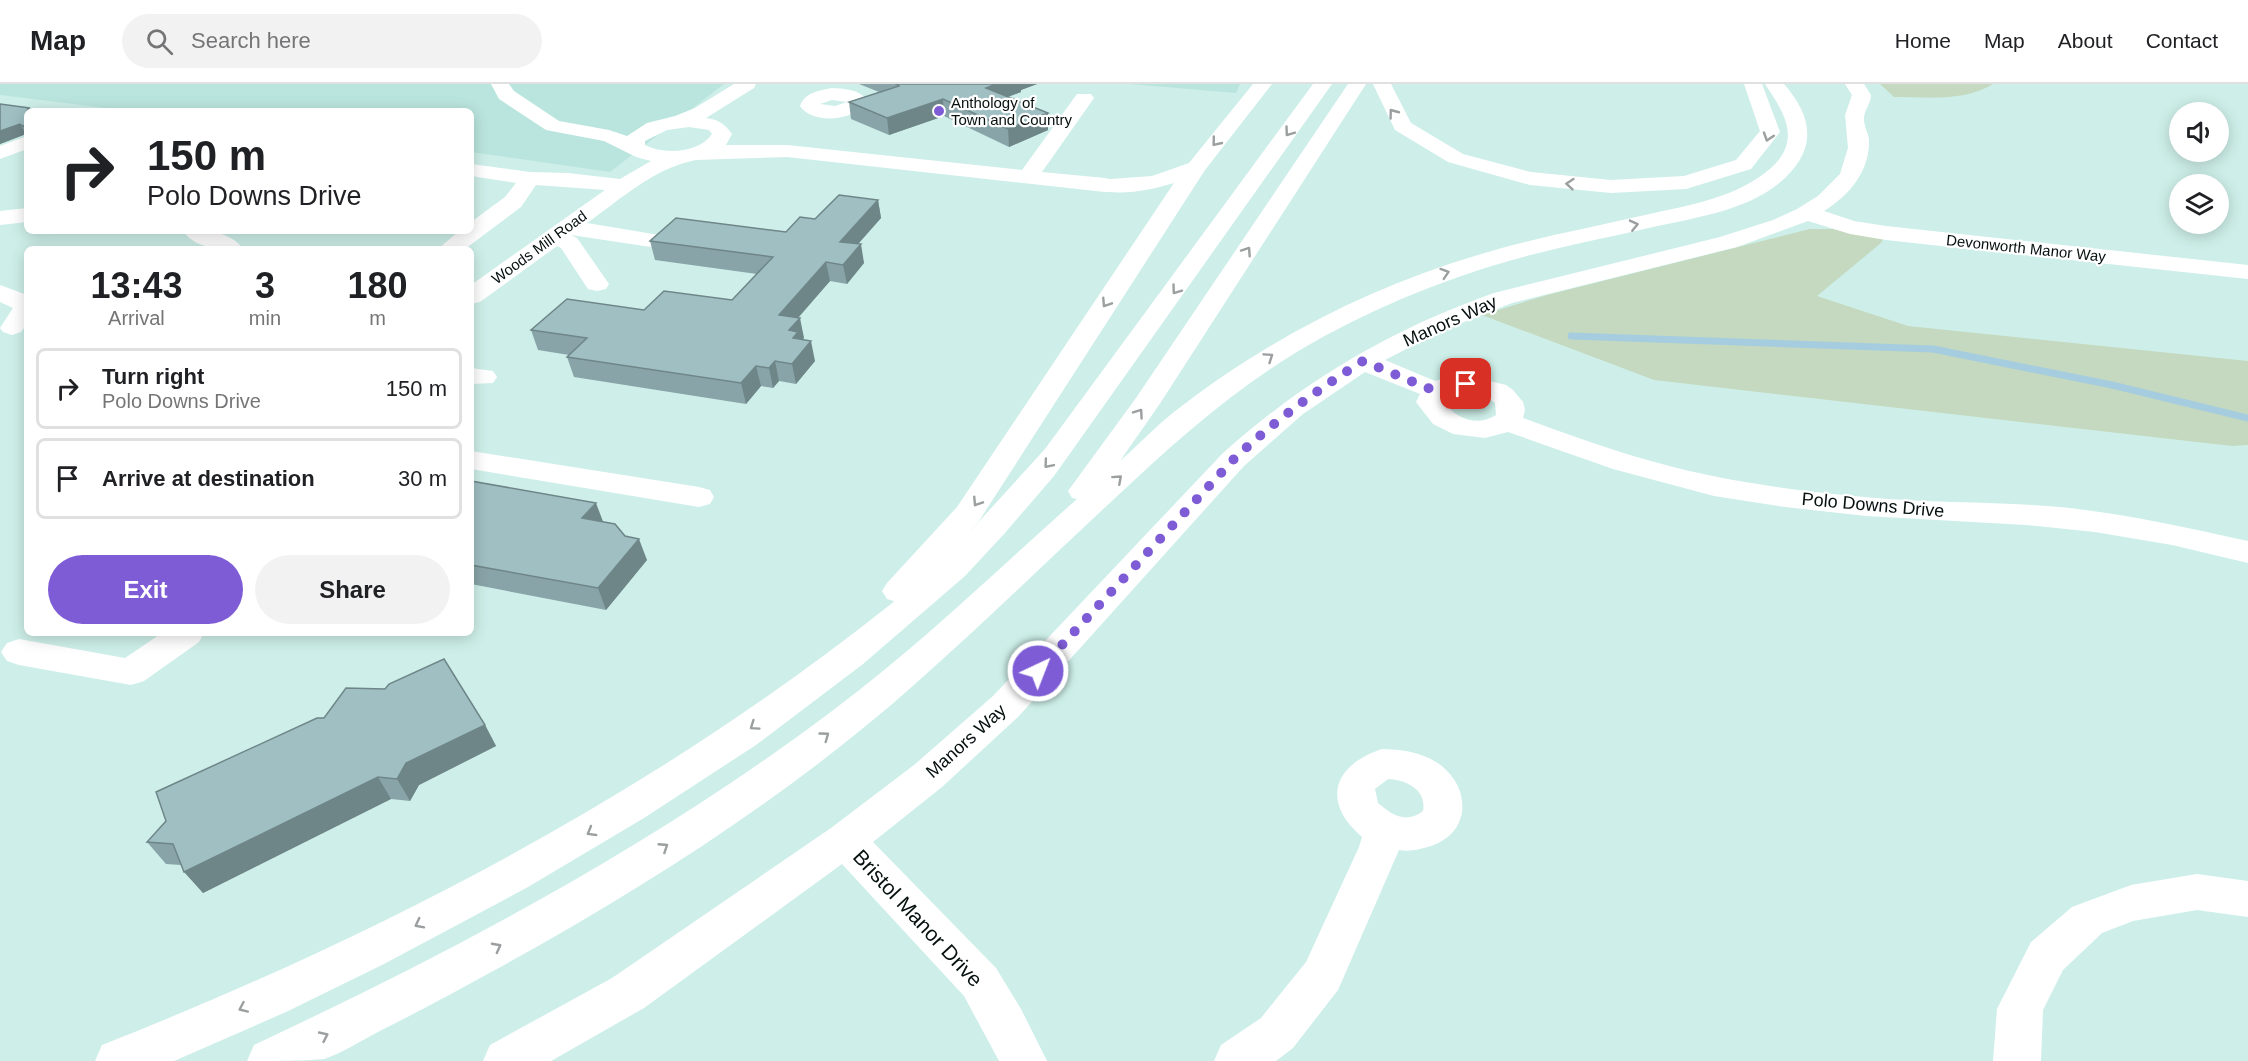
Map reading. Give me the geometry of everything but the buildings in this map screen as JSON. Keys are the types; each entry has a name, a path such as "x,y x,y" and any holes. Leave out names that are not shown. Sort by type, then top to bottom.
{"main road":[{"path":"500,84 506,95 553,126 609,136 656,156 721,151 788,151"},
{"path":"802,692 915,574 968,514 1196,167 1263,84"},
{"path":"119,1061 318,975 464,902 596,829 709,758 802,692 887,627 955,566 1010,509 1094,405 1323,84"},
{"path":"997,589 1070,508 1110,454 1357,84"},
{"path":"1382,84 1385,101 1405,128 1450,155 1519,176 1554,182 1630,188 1671,186 1704,180 1730,172 1751,161 1766,146 1771,132 1768,107 1753,84"},
{"path":"271,1061 360,1019 505,943 750,791 846,721 928,653 1182,420 1223,388 1288,344 1338,317 1435,276 1488,260 1702,209 1758,186 1778,172 1792,158 1797,144 1799,129 1794,111 1785,95 1774,84"},
{"name":"Manors Way","path":"507,1061 628,993 845,840 928,776 1006,706 1256,438 1320,388 1363,361 1466,310 1771,229 1824,202 1844,185 1854,168 1858,154 1858,133 1854,121 1862,94 1854,84"},
{"path":"530,111 606,126 656,126 678,122 702,112 742,88"},
{"path":"722,132 720,114 742,88"},
{"path":"1028,176 1084,98"},
{"path":"678,122 709,124 735,140 788,151 1105,185 1155,183 1174,178 1196,167"},
{"name":"Woods Mill Road","path":"613,191 632,170 637,149 635,139 656,126"},
{"name":"Woods Mill Road","path":"474,295 613,191 645,171 717,143 722,132"},
{"path":"0,153 24,143"},
{"path":"474,171 530,178 568,179 613,191"},
{"path":"474,231 513,202 530,178"},
{"path":"1105,185 1139,198 1148,205 1159,222"},
{"name":"Devonworth Manor Way","path":"1806,213 1850,227 1886,233 2248,272"},
{"path":"0,218 24,215"},
{"path":"560,231 651,240"},
{"path":"560,231 597,284"},
{"path":"207,234 226,246"},
{"path":"454,246 470,234"},
{"path":"0,292 24,304"},
{"path":"13,327 24,310"},
{"path":"1363,361 1435,391 1453,384 1466,384 1494,391 1504,397 1511,407 1511,415 1506,422 1494,427 1480,429 1451,424 1434,413 1430,402 1435,391"},
{"name":"Polo Downs Drive","path":"1506,422 1629,465 1692,482 1745,492 1865,507 2044,516 2089,521 2188,538 2248,552"},
{"path":"474,461 699,497"},
{"path":"21,650 131,672 183,636"},
{"path":"1238,1061 1277,1033 1322,976 1380,847 1384,830"},
{"name":"Bristol Manor Drive","path":"845,840 980,982 1005,1024 1023,1061"},
{"path":"2017,1061 2020,1009 2047,956 2088,920 2131,903 2197,892 2248,899"}],"shaded area":[{"path":"0,84 724,84 610,172 474,152 474,108 106,108 0,95"},
{"path":"1129,84 1240,84 1236,93"}],"green space":[{"path":"1880,84 1993,84 1970,94 1932,98 1894,97"},
{"path":"1810,229 1833,229 1883,239 1817,296 1908,326 2248,361 2248,445 2232,446 1654,380 1482,315 1547,295"}],"waterway":[{"path":"1571,336 1933,349 2112,385 2248,418"}],"place":[{"name":"Anthology of Town and Country","path":"939,111"}],"route":[{"path":"1038,671 1233,460 1280,418 1320,388 1363,361 1435,391 1444,386 1466,384"}]}
